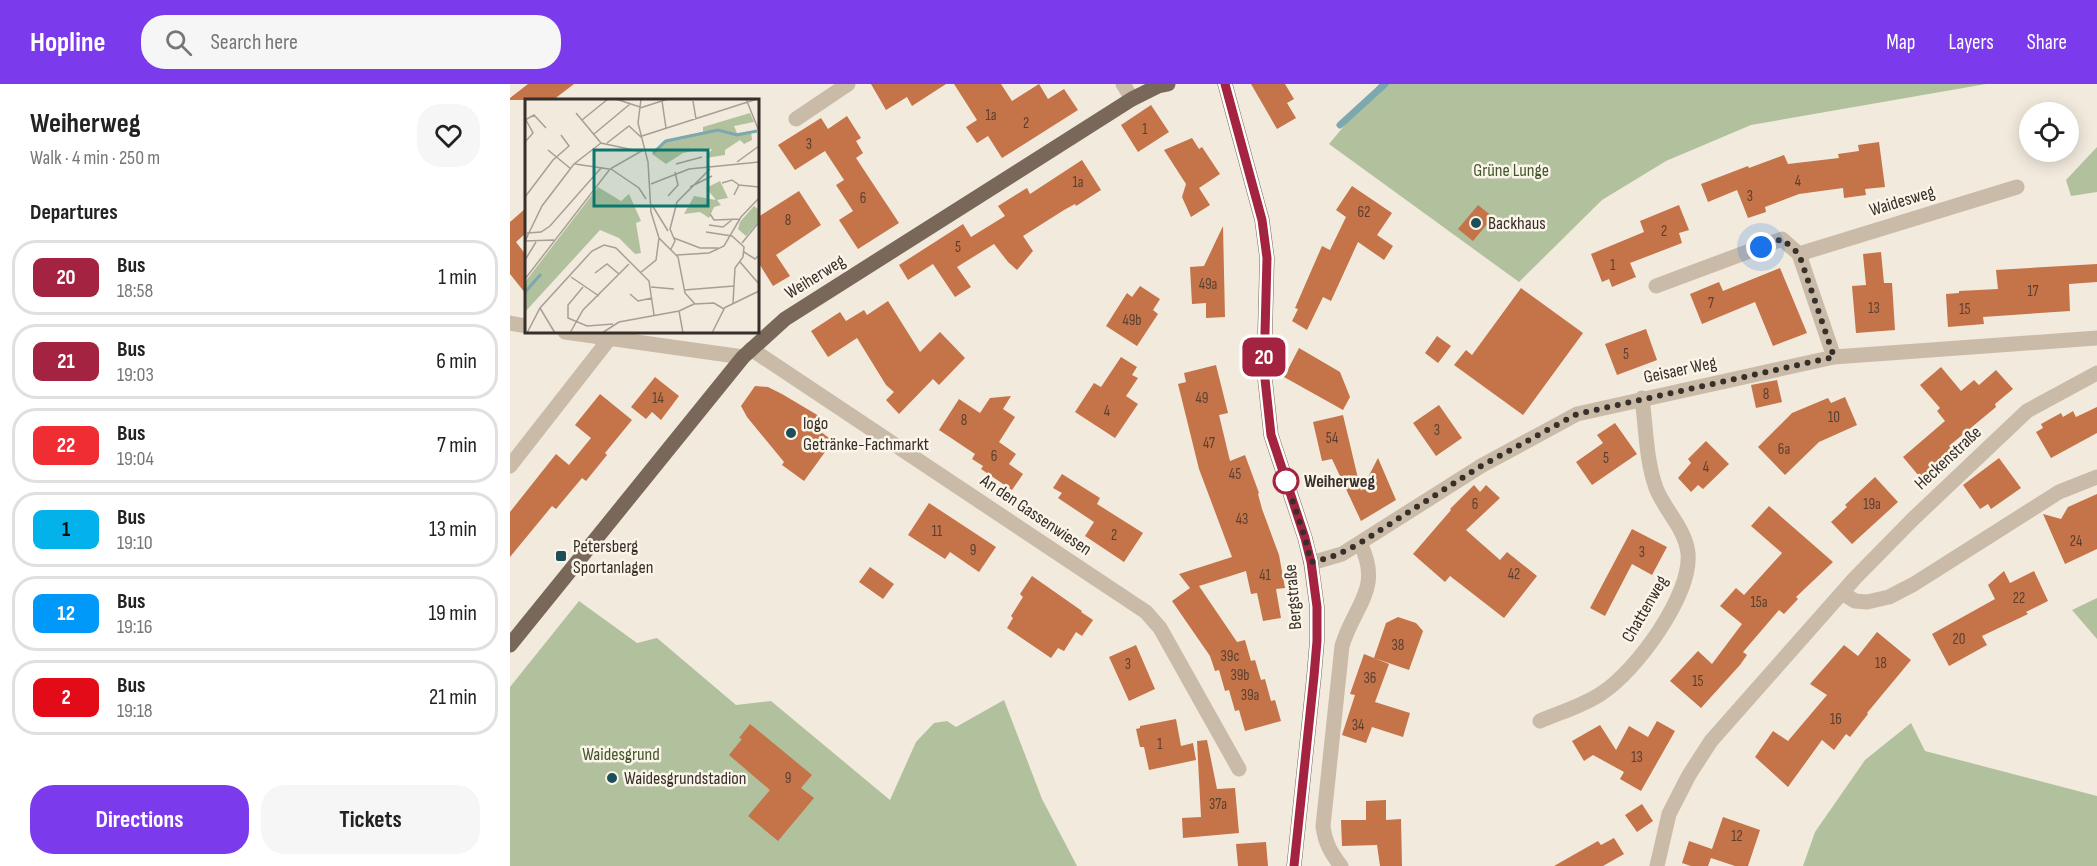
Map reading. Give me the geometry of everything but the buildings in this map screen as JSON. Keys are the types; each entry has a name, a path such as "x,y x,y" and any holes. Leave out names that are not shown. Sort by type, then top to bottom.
{"main road":[{"name":"Weiherweg","path":"510,645 747,353 785,319 1132,99 1158,86 1168,84"},
{"name":"Bergstraße","path":"1225,84 1262,220 1267,258 1264,379 1271,435 1300,521 1311,562 1317,607 1317,641 1294,866"}],"street":[{"path":"796,119 848,84"},
{"path":"1123,84 1132,99"},
{"name":"Waidesweg","path":"1799,254 2017,187"},
{"path":"1656,286 1782,239 1799,254 1834,357"},
{"path":"510,323 525,326"},
{"path":"572,333 747,353"},
{"path":"510,466 610,338"},
{"name":"Geisaer Weg","path":"1311,562 1342,554 1481,466 1577,414 1834,357 2097,338"},
{"name":"An den Gassenwiesen","path":"747,353 1146,612 1160,628 1239,769"},
{"name":"Heckenstraße","path":"1658,866 1669,814 1689,775 1711,741 1842,593 1913,519 2027,411 2097,373"},
{"name":"Chattenweg","path":"1540,721 1594,698 1629,672 1665,621 1682,588 1688,570 1685,540 1660,498 1650,468 1642,398"},
{"path":"1842,593 1856,601 1866,602 1889,597 1914,584 2059,492 2097,477"},
{"path":"1341,866 1329,850 1324,838 1323,826 1342,646 1351,620 1364,600 1369,578 1368,564 1360,543"}],"green space":[{"name":"Grüne Lunge","path":"1379,84 1986,84 1751,125 1666,161 1602,200 1519,282 1329,144"},
{"path":"2097,147 2097,192 2071,196 2066,180"},
{"path":"2097,598 2097,639 2072,610"},
{"name":"Waidesgrund","path":"579,601 637,643 657,638 736,705 771,701 890,800 916,742 934,723 947,721 956,727 1004,700 1042,799 1077,866 510,866 510,687"},
{"path":"1911,723 1925,751 2097,796 2097,866 1803,866 1815,832 1865,760"}],"waterway":[{"path":"1340,125 1385,84"}],"bus line":[{"name":"20","path":"1225,84 1262,220 1267,258 1264,370 1271,435 1305,538 1317,607 1314,676 1294,866"}],"place":[{"name":"Backhaus","path":"1476,223"},
{"name":"logo Getränke-Fachmarkt","path":"791,433"},
{"name":"Weiherweg","path":"1286,481"},
{"name":"Petersberg Sportanlagen","path":"561,556"},
{"name":"Waidesgrundstadion","path":"612,778"}],"route":[{"path":"1286,481 1298,513 1311,562 1324,560 1342,554 1481,466 1577,414 1834,357 1799,254 1782,239 1761,247"}]}
